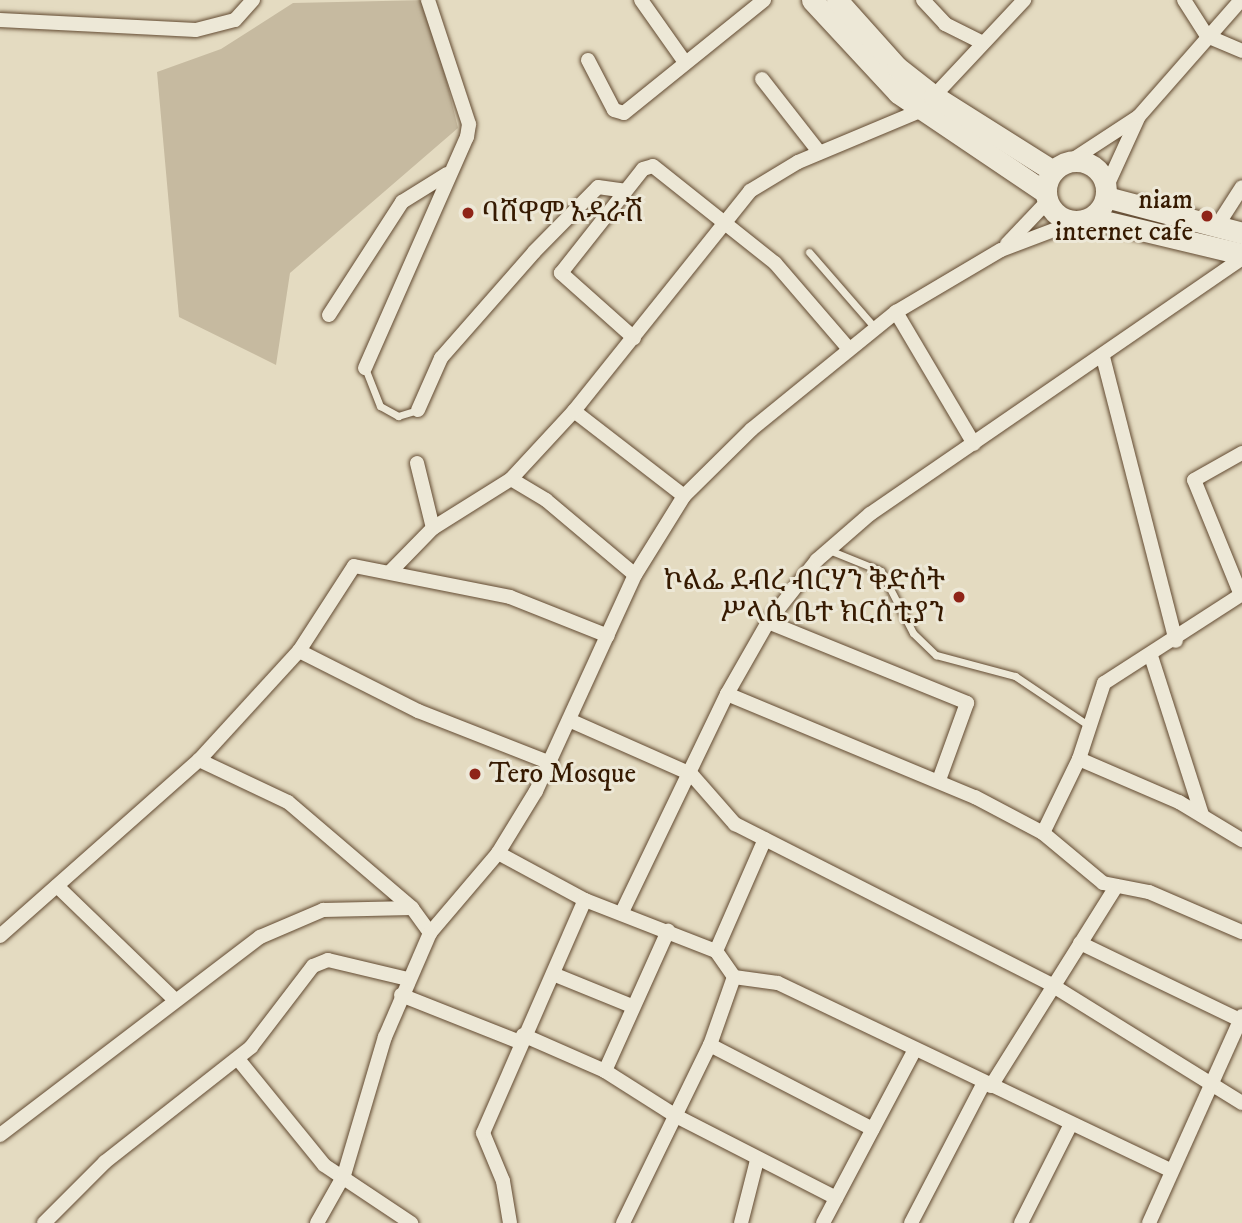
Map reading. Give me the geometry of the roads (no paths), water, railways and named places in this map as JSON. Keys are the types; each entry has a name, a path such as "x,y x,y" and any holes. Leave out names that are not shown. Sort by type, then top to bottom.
{"main road":[{"path":"812,0 927,103 1046,197 1059,217 1242,256"},
{"path":"837,0 927,103 1061,166 1094,167 1106,193 1242,233"},
{"path":"1046,197 1061,166"},
{"path":"1083,220 1106,193"}],"street":[{"path":"0,20 196,30 235,20 253,0"},
{"path":"365,368 469,124 428,0"},
{"path":"640,0 684,61"},
{"path":"588,60 614,110 624,113 684,61 764,0"},
{"path":"923,0 945,24 983,43"},
{"path":"390,572 433,528 511,479 574,411 750,191 819,152 927,103 1024,0"},
{"path":"1184,0 1208,36 1242,51"},
{"path":"1061,166 1139,116 1241,0"},
{"path":"762,79 819,152"},
{"path":"1106,193 1139,116"},
{"path":"634,338 561,273 625,191 653,166 722,226 775,263 848,348"},
{"path":"329,315 402,202 447,174"},
{"path":"418,410 441,358 534,251 598,187 625,191"},
{"path":"1217,226 1242,187"},
{"path":"1001,250 1046,197"},
{"path":"317,1223 344,1175 401,995 430,933 498,853 551,763 635,575 684,496 848,348 896,312 1001,250 1083,220"},
{"path":"623,910 691,775 727,694 768,622 829,550 870,514 1102,357 1242,256"},
{"path":"896,312 974,444"},
{"path":"1102,357 1175,642"},
{"path":"574,411 684,496"},
{"path":"1043,833 1079,759 1104,683 1175,642 1241,595 1194,480 1242,453"},
{"path":"417,463 433,528"},
{"path":"511,479 546,500 635,575"},
{"path":"0,936 199,760 299,651 349,569 390,572 530,602 608,636"},
{"path":"768,622 967,703 939,780"},
{"path":"299,651 418,711 551,763"},
{"path":"1151,656 1202,815"},
{"path":"727,694 939,780 1043,833 1115,888 1149,892 1242,932"},
{"path":"569,720 691,775 721,811 765,839 1050,984 1242,1103"},
{"path":"1079,759 1202,815 1242,840"},
{"path":"199,760 272,790 412,908 430,933"},
{"path":"716,951 765,839"},
{"path":"498,853 585,900 623,910 716,951 734,977 778,983 914,1051 1170,1170"},
{"path":"57,886 173,998"},
{"path":"911,1223 987,1084 1115,888"},
{"path":"510,1223 503,1181 483,1133 522,1038 585,900"},
{"path":"0,1135 173,998 280,926 341,908 412,908"},
{"path":"606,1071 632,1006 668,931"},
{"path":"1080,943 1241,1018 1208,1081 1149,1223"},
{"path":"44,1223 105,1162 238,1059 319,963 408,979"},
{"path":"553,974 632,1006"},
{"path":"623,1223 710,1045 734,977"},
{"path":"401,995 606,1071 676,1116 757,1160 836,1198"},
{"path":"710,1045 873,1129"},
{"path":"823,1223 914,1051"},
{"path":"238,1059 314,1156 411,1223"},
{"path":"1021,1223 1071,1124"},
{"path":"741,1223 757,1160"}],"lane":[{"path":"810,252 875,328"},
{"path":"365,368 380,406 398,416 418,410"},
{"path":"829,550 881,571 913,633 936,654 1015,676 1088,725"}],"place":[{"name":"ባሸዋም አዳራሽ","path":"468,213"},
{"name":"niam internet cafe","path":"1207,216"},
{"name":"ኮልፌ ደብረ ብርሃን ቅድስት ሥላሴ ቤተ ክርስቲያን","path":"959,597"},
{"name":"Tero Mosque","path":"475,774"}]}
